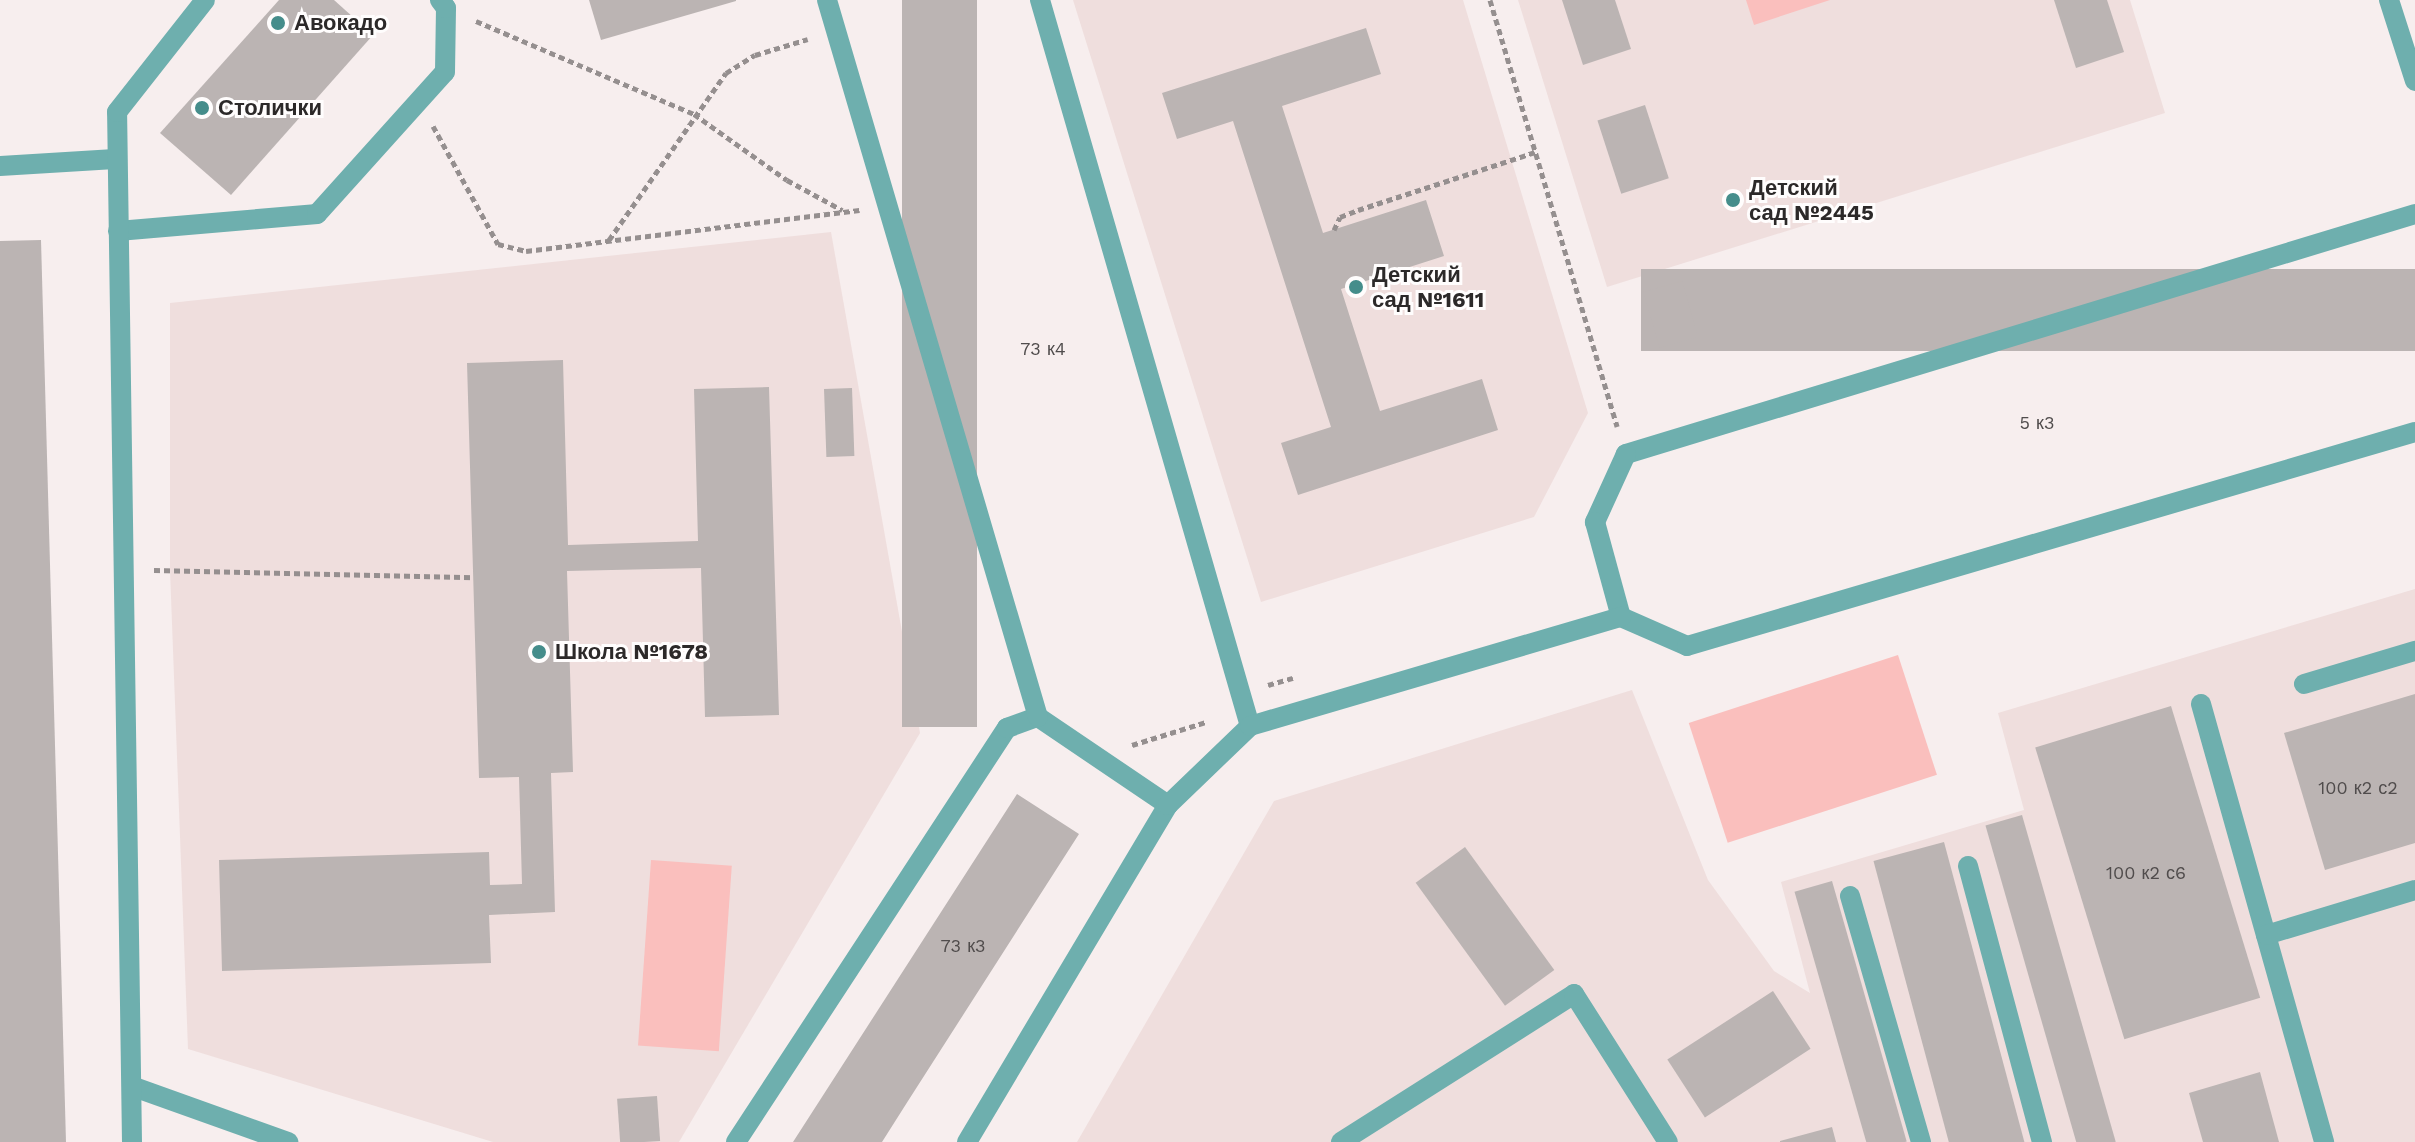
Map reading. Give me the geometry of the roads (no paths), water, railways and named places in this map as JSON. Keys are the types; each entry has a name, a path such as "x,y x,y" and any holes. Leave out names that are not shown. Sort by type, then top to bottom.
{"lane":[{"path":"132,1142 134,1087 115,159 117,112 205,0"},
{"path":"827,0 1038,717 1168,805"},
{"path":"1040,0 1250,726"},
{"path":"2389,0 2415,81"},
{"path":"118,231 317,214 445,72 443,4"},
{"path":"0,166 115,159"},
{"path":"1621,617 1595,522 1626,454 2415,214"},
{"path":"967,1142 1168,805 1250,726 1621,617 1687,646 2415,432"},
{"path":"2304,684 2415,651"},
{"path":"2201,704 2324,1142"},
{"path":"736,1142 1007,728 1038,717"},
{"path":"1968,866 2042,1142"},
{"path":"2266,935 2415,890"},
{"path":"1850,896 1921,1142"},
{"path":"1341,1142 1574,994 1668,1142"},
{"path":"134,1087 288,1142"}],"place":[{"name":"Авокадо","path":"278,23"},
{"name":"Столички","path":"202,108"},
{"name":"Детский сад №2445","path":"1733,200"},
{"name":"Детский сад №1611","path":"1356,287"},
{"name":"Школа №1678","path":"539,652"}]}
